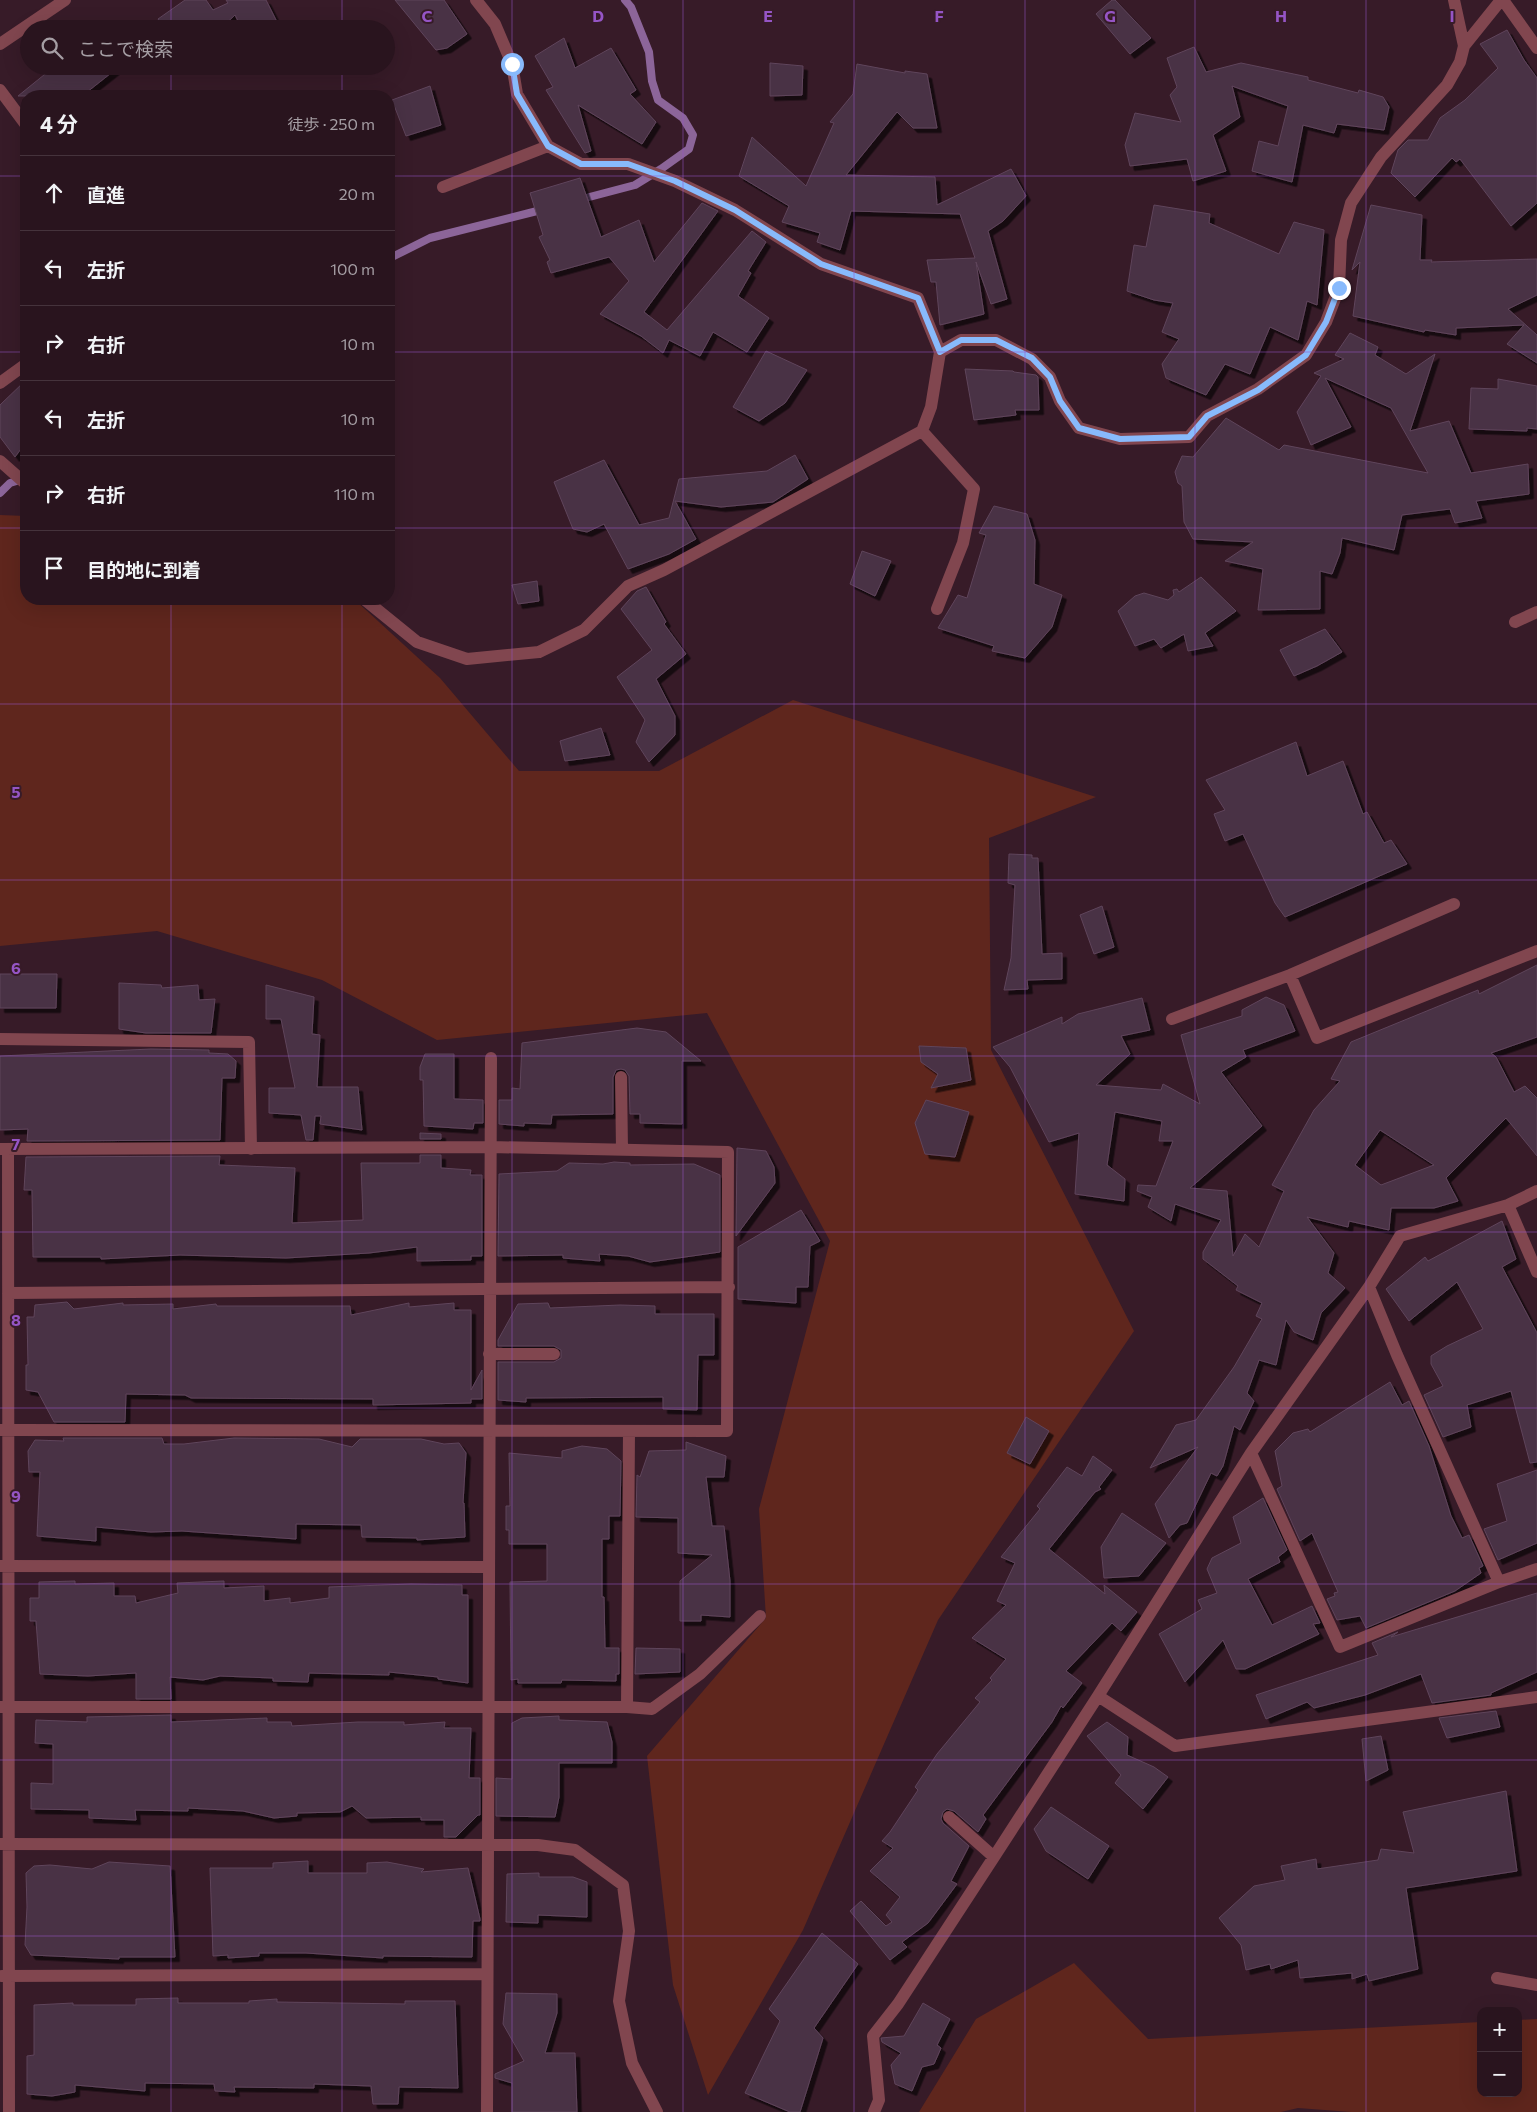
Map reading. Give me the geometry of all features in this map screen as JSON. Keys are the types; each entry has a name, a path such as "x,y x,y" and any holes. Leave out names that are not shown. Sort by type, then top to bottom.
{"street":[{"path":"35,20 65,0"},
{"path":"371,605 417,642 467,659 539,652 584,630 628,586 664,570 922,431 931,407 940,352 918,298 821,264 735,210 675,181 628,164 581,164 548,146 517,94 512,64 494,24 476,0"},
{"path":"1454,0 1464,46"},
{"path":"940,352 961,340 996,340 1032,358 1050,377 1060,401 1079,428 1120,439 1189,437 1207,416 1258,390 1306,355 1326,322 1339,288 1341,240 1351,203 1381,157 1447,85 1460,62 1464,46 1502,0 1537,48"},
{"path":"0,44 20,30"},
{"path":"0,90 20,117"},
{"path":"443,187 548,146"},
{"path":"0,383 20,368"},
{"path":"922,431 974,489 963,544 937,609"},
{"path":"0,460 20,478"},
{"path":"1515,622 1537,612"},
{"path":"1172,1019 1290,975 1454,904"},
{"path":"1290,975 1316,1038 1537,951"},
{"path":"0,1040 249,1042 251,1149"},
{"path":"487,2112 491,1058"},
{"path":"621,1078 622,1150"},
{"path":"4,1430 727,1431 728,1152 490,1147 4,1150 8,1293 4,1430 4,1976 9,2112"},
{"path":"874,2112 880,2100 873,2036 898,2004 994,1857 1251,1453 1369,1287 1400,1236 1508,1204 1537,1191"},
{"path":"1508,1204 1537,1272"},
{"path":"8,1293 729,1287"},
{"path":"1369,1287 1396,1355 1499,1582"},
{"path":"490,1354 554,1354"},
{"path":"627,1707 629,1431"},
{"path":"1251,1453 1340,1647 1499,1582 1537,1569"},
{"path":"4,1566 489,1567"},
{"path":"4,1707 627,1707 652,1709 700,1674 760,1616"},
{"path":"1098,1696 1175,1746 1537,1696"},
{"path":"949,1817 994,1857"},
{"path":"4,1844 538,1845 575,1850 623,1885 629,1931 619,2001 632,2063 657,2112"},
{"path":"4,1976 487,1974"},
{"path":"1497,1978 1537,1985"}],"shaded area":[{"path":"0,515 20,516 20,605 361,605 440,678 519,771 659,771 793,700 1096,797 989,838 991,1050 1134,1331 938,1620 803,1930 708,2095 673,1985 647,1756 766,1618 759,1509 830,1241 707,1013 437,1040 322,980 157,931 0,946"},
{"path":"1074,1963 1148,2039 1477,2022 1477,2097 1522,2097 1522,2020 1537,2019 1537,2112 1351,2112 1298,2108 1281,2112 919,2112 976,2019"}],"building":[{"path":"185,0 206,0 213,10 228,3 226,0 266,0 276,20 238,20 235,15 230,20 158,19"},
{"path":"395,0 444,0 467,34 447,48 436,50"},
{"path":"1112,0 1115,0 1151,38 1130,54 1096,14"},
{"path":"1507,30 1537,78 1537,203 1511,226 1460,159 1456,162 1452,158 1415,197 1391,173 1398,150 1408,140 1428,140 1440,118 1465,100 1498,68 1480,44"},
{"path":"564,38 575,68 611,48 636,90 630,94 656,122 642,144 578,105 591,151 585,153 546,90 553,87 535,56"},
{"path":"1194,47 1206,72 1241,63 1308,77 1308,80 1358,93 1359,90 1383,97 1389,107 1384,130 1337,124 1334,133 1303,125 1292,182 1252,171 1259,141 1278,146 1288,106 1232,86 1240,117 1213,135 1226,171 1193,181 1187,159 1130,166 1125,145 1135,113 1181,122 1170,95 1177,87 1167,58"},
{"path":"770,63 803,66 802,95 770,96"},
{"path":"857,64 905,73 905,71 927,74 937,128 913,128 897,112 846,175 935,177 937,205 1011,169 1026,196 1003,221 988,231 1007,299 991,304 976,262 984,314 940,325 936,282 931,282 927,260 975,258 960,214 851,211 840,250 817,242 820,233 782,222 789,206 739,176 752,137 806,186 834,123 830,122 853,94"},
{"path":"44,75 109,75 90,90 25,90"},
{"path":"430,86 441,125 406,136 395,108 395,99"},
{"path":"580,178 601,237 639,220 654,262 702,203 718,211 644,312 667,330 752,231 766,242 748,271 751,273 738,296 769,318 747,352 713,332 700,356 669,340 663,353 641,336 600,314 629,281 609,257 551,273 547,262 550,260 539,237 543,235 530,193"},
{"path":"1154,205 1210,214 1209,223 1279,254 1294,222 1324,230 1317,305 1307,301 1298,340 1270,327 1250,374 1225,364 1206,395 1166,378 1162,364 1179,339 1162,332 1173,303 1154,300 1127,291 1134,245 1146,247"},
{"path":"1371,205 1422,215 1420,260 1432,260 1431,262 1537,259 1537,295 1508,309 1537,335 1537,363 1507,344 1524,325 1456,328 1456,335 1425,330 1424,332 1353,316 1360,262 1352,270"},
{"path":"1350,333 1378,347 1375,355 1406,374 1435,354 1410,431 1449,421 1471,473 1528,464 1529,494 1476,501 1482,518 1455,523 1450,509 1402,515 1394,550 1342,538 1340,553 1332,574 1320,571 1320,609 1258,610 1263,569 1225,561 1253,542 1193,539 1184,522 1182,486 1178,483 1175,472 1182,456 1193,457 1226,418 1279,450 1284,445 1428,473 1391,408 1325,378 1351,427 1311,445 1297,412 1321,376 1314,373 1344,359 1335,355"},
{"path":"766,351 807,370 785,403 759,421 733,407"},
{"path":"965,369 1013,371 1036,375 1038,377 1039,410 1015,410 1016,415 974,420"},
{"path":"1498,379 1537,386 1537,429 1527,428 1527,431 1469,429 1471,388 1498,389"},
{"path":"20,386 20,450 15,457 0,437 0,405"},
{"path":"795,455 808,479 773,502 721,507 675,501 696,539 669,554 628,569 604,524 587,532 573,529 554,482 604,460 639,525 669,518 679,479 767,471"},
{"path":"994,506 1027,514 1035,540 1034,584 1062,595 1052,627 1025,658 992,651 994,646 938,628 958,595 967,598 986,535 979,533"},
{"path":"862,551 891,561 875,596 850,584"},
{"path":"1201,577 1236,611 1205,633 1213,646 1188,651 1184,634 1161,648 1154,639 1135,646 1118,611 1135,596 1144,593 1168,600 1174,595 1173,590 1177,589 1179,592"},
{"path":"537,581 539,601 518,604 512,585"},
{"path":"646,587 666,622 664,624 686,654 656,679 675,716 675,735 649,762 636,742 645,720 617,677 652,650 621,609 637,591"},
{"path":"1325,629 1342,652 1294,676 1280,650"},
{"path":"601,728 610,755 565,761 560,741"},
{"path":"1296,742 1307,776 1343,761 1363,814 1367,812 1384,843 1391,840 1407,864 1285,917 1275,903 1243,834 1225,841 1214,814 1225,810 1206,780"},
{"path":"1009,854 1032,855 1032,858 1038,858 1042,954 1062,953 1062,979 1027,980 1028,989 1004,990 1011,958 1015,885 1008,883"},
{"path":"1102,906 1114,947 1094,954 1080,915"},
{"path":"1537,965 1537,1037 1491,1053 1496,1057 1514,1092 1525,1086 1537,1098 1537,1156 1506,1118 1446,1178 1458,1201 1434,1208 1391,1208 1389,1230 1349,1221 1348,1227 1307,1217 1334,1253 1328,1273 1345,1288 1321,1313 1313,1340 1294,1332 1286,1320 1276,1365 1259,1360 1247,1393 1254,1401 1240,1430 1234,1426 1223,1466 1217,1476 1211,1473 1187,1523 1180,1525 1169,1538 1155,1504 1198,1447 1150,1468 1176,1425 1196,1420 1234,1367 1262,1319 1256,1316 1262,1303 1236,1290 1238,1286 1203,1259 1203,1252 1221,1220 1175,1204 1171,1221 1148,1207 1152,1197 1137,1191 1138,1185 1156,1186 1173,1141 1159,1141 1162,1121 1115,1112 1107,1165 1125,1179 1124,1201 1075,1194 1079,1133 1049,1142 1010,1067 993,1047 1062,1017 1062,1024 1078,1014 1142,998 1150,1030 1121,1036 1130,1054 1096,1085 1161,1090 1163,1084 1200,1104 1181,1035 1242,1016 1242,1010 1266,997 1284,1005 1295,1031 1243,1050 1246,1057 1221,1072 1262,1126 1190,1188 1227,1191 1233,1256 1245,1234 1259,1247 1284,1191 1272,1185 1314,1110 1340,1081 1331,1079 1351,1042 1478,990 1479,994","holes":["1380,1130 1434,1165 1381,1185 1355,1165"]},
{"path":"0,974 57,974 56,1008 0,1008"},
{"path":"119,983 161,985 162,988 198,985 199,1000 215,999 211,1033 146,1033 119,1029"},
{"path":"266,985 314,997 312,1034 320,1035 317,1087 358,1087 362,1130 320,1124 321,1116 315,1116 313,1140 306,1140 301,1115 269,1113 269,1088 295,1088 281,1019 266,1019"},
{"path":"637,1028 666,1032 701,1061 682,1061 682,1124 640,1123 640,1114 630,1114 629,1076 625,1070 621,1069 616,1070 613,1077 613,1114 552,1115 551,1124 524,1123 524,1126 499,1124 499,1100 512,1100 512,1088 520,1089 522,1043"},
{"path":"919,1046 966,1048 971,1080 931,1088 938,1074 921,1062"},
{"path":"151,1049 209,1050 209,1053 228,1054 236,1061 235,1078 222,1078 220,1140 27,1141 28,1129 0,1130 0,1056"},
{"path":"425,1054 454,1054 454,1099 483,1100 483,1123 474,1123 473,1129 424,1126 423,1080 420,1080 420,1067"},
{"path":"926,1100 969,1112 955,1157 925,1154 915,1123"},
{"path":"420,1133 441,1134 441,1139 420,1139"},
{"path":"737,1148 766,1151 774,1167 775,1183 736,1236"},
{"path":"420,1155 441,1155 441,1168 471,1170 470,1175 482,1175 482,1256 471,1256 471,1260 417,1261 417,1247 369,1253 286,1258 180,1255 101,1259 101,1257 33,1257 32,1190 24,1190 26,1157 220,1156 219,1165 295,1168 292,1223 363,1220 361,1163 420,1163"},
{"path":"614,1162 630,1163 630,1165 694,1164 720,1175 720,1252 650,1262 628,1256 599,1254 600,1261 563,1258 563,1255 498,1256 499,1174 557,1171 569,1163 603,1164"},
{"path":"801,1210 820,1241 810,1246 808,1287 796,1287 796,1303 738,1299 738,1247"},
{"path":"1502,1221 1516,1259 1502,1267 1537,1333 1537,1462 1530,1463 1511,1391 1467,1405 1471,1427 1443,1437 1424,1395 1443,1386 1431,1364 1431,1356 1447,1346 1483,1329 1457,1282 1409,1321 1386,1289 1425,1257 1428,1261"},
{"path":"67,1302 74,1309 123,1303 123,1305 173,1304 173,1309 216,1304 217,1306 350,1306 351,1315 409,1303 409,1307 454,1303 454,1310 471,1310 471,1390 482,1370 482,1399 471,1399 471,1403 373,1405 373,1399 191,1398 185,1395 126,1394 125,1422 54,1422 38,1392 26,1390 26,1365 28,1365 27,1317 34,1317 35,1305"},
{"path":"548,1303 550,1308 620,1305 655,1306 655,1314 714,1314 714,1355 698,1355 697,1410 663,1409 663,1397 526,1398 526,1402 498,1400 498,1362 554,1362 561,1358 561,1350 554,1346 498,1346 498,1340 518,1304"},
{"path":"1390,1382 1402,1405 1409,1401 1429,1446 1451,1516 1462,1538 1469,1535 1483,1566 1479,1568 1481,1573 1455,1591 1366,1628 1360,1616 1337,1620 1327,1599 1335,1596 1334,1593 1338,1592 1312,1533 1300,1541 1277,1489 1282,1486 1275,1451 1293,1433 1308,1429 1310,1432"},
{"path":"1026,1417 1049,1431 1030,1464 1007,1453"},
{"path":"63,1438 162,1438 164,1444 184,1444 234,1438 319,1439 352,1447 360,1439 421,1439 444,1444 459,1443 466,1453 463,1503 465,1537 417,1540 417,1538 362,1537 361,1525 296,1524 296,1539 182,1531 151,1532 96,1527 96,1541 37,1536 40,1472 29,1472 28,1451 35,1440 64,1441"},
{"path":"686,1442 726,1456 724,1477 706,1477 712,1526 724,1526 730,1581 730,1617 701,1615 701,1621 680,1621 680,1581 712,1555 678,1553 678,1518 636,1517 637,1475 640,1477 649,1451 686,1450"},
{"path":"582,1446 607,1449 621,1461 620,1516 609,1516 609,1539 602,1539 602,1597 604,1597 605,1648 619,1648 619,1674 616,1674 616,1681 562,1680 561,1683 518,1683 518,1679 511,1680 510,1582 547,1581 547,1544 509,1544 509,1530 506,1530 506,1506 510,1506 509,1453 562,1458 562,1451"},
{"path":"1093,1456 1112,1470 1099,1487 1101,1489 1095,1492 1049,1549 1105,1594 1104,1585 1137,1612 1121,1631 1112,1623 1066,1671 1082,1683 1063,1708 1061,1706 1052,1722 983,1815 986,1819 978,1832 954,1811 947,1809 943,1812 941,1819 943,1823 969,1846 951,1881 957,1884 928,1923 902,1942 907,1947 890,1960 850,1911 861,1901 886,1926 892,1922 886,1915 900,1897 870,1871 893,1848 882,1841 918,1790 915,1787 937,1754 980,1702 975,1698 992,1680 990,1678 1006,1659 972,1638 1006,1605 997,1601 1015,1563 1001,1557 1040,1509 1037,1506 1067,1467 1082,1476"},
{"path":"1537,1470 1537,1543 1498,1560 1484,1529 1507,1521 1497,1484"},
{"path":"1263,1498 1287,1550 1278,1557 1280,1562 1248,1579 1272,1625 1312,1606 1320,1623 1313,1624 1319,1634 1245,1669 1236,1669 1223,1640 1185,1682 1159,1634 1202,1609 1198,1600 1217,1593 1207,1569 1212,1558 1241,1543 1233,1517"},
{"path":"1122,1513 1166,1543 1139,1576 1104,1578 1101,1547"},
{"path":"75,1581 75,1584 114,1583 114,1596 135,1596 136,1603 178,1593 177,1583 224,1581 224,1588 264,1586 264,1601 290,1598 290,1603 329,1598 329,1587 411,1584 462,1585 462,1595 468,1595 468,1683 438,1679 438,1677 389,1672 389,1675 309,1673 308,1682 273,1681 273,1678 220,1676 203,1680 170,1677 171,1699 136,1699 136,1673 88,1676 40,1674 36,1621 30,1621 30,1598 39,1598 39,1582"},
{"path":"1537,1593 1537,1672 1491,1693 1491,1695 1432,1703 1421,1674 1365,1695 1314,1708 1307,1702 1266,1719 1256,1695 1378,1655 1372,1643 1398,1632 1391,1637"},
{"path":"636,1648 680,1649 680,1672 635,1674"},
{"path":"1496,1711 1500,1727 1447,1738 1439,1718"},
{"path":"171,1715 171,1722 267,1718 267,1722 291,1722 292,1726 358,1722 404,1722 404,1725 445,1722 444,1728 471,1728 469,1778 480,1778 480,1815 456,1837 444,1837 444,1820 421,1820 421,1817 366,1818 352,1806 340,1812 297,1813 297,1816 274,1818 243,1811 188,1808 188,1811 135,1810 136,1820 89,1818 89,1810 31,1809 31,1783 53,1784 53,1744 35,1743 36,1720 87,1722 87,1717"},
{"path":"559,1716 559,1720 607,1722 612,1742 612,1763 559,1763 559,1797 555,1817 496,1816 496,1778 512,1779 512,1723 522,1718"},
{"path":"1107,1722 1128,1737 1127,1755 1154,1767 1168,1777 1143,1809 1115,1783 1121,1775 1087,1736"},
{"path":"1381,1736 1388,1770 1366,1781 1362,1739"},
{"path":"1506,1791 1517,1871 1406,1888 1418,1969 1369,1981 1367,1974 1352,1979 1352,1973 1300,1978 1298,1960 1271,1969 1270,1964 1246,1970 1241,1945 1219,1918 1254,1886 1285,1880 1281,1866 1316,1859 1317,1869 1378,1860 1381,1849 1414,1853 1403,1812"},
{"path":"1051,1807 1109,1846 1088,1879 1046,1851 1034,1829"},
{"path":"308,1861 308,1873 367,1873 367,1863 387,1862 424,1869 421,1872 468,1868 480,1919 480,1921 473,1921 472,1957 383,1956 383,1958 306,1953 259,1953 259,1956 228,1958 228,1955 213,1956 210,1868 273,1868 273,1863"},
{"path":"109,1862 170,1866 175,1957 119,1957 119,1959 31,1955 25,1945 26,1873 34,1866 50,1865 92,1869"},
{"path":"539,1873 539,1877 573,1877 587,1882 587,1917 538,1915 538,1923 506,1922 507,1874"},
{"path":"822,1933 858,1964 814,2028 823,2038 800,2112 790,2112 745,2093 780,2021 769,2009"},
{"path":"506,1993 557,1994 557,2013 545,2053 575,2053 577,2112 512,2112 512,2083 495,2078 495,2074 524,2061 503,2024"},
{"path":"178,1998 178,2003 249,2003 249,2001 277,1999 277,2002 405,2004 405,2001 455,2001 458,2088 399,2087 398,2104 373,2104 371,2086 314,2084 314,2088 234,2087 235,2092 215,2091 214,2084 145,2083 145,2091 75,2085 75,2092 52,2096 27,2094 27,2056 34,2055 34,2005 73,2003 73,2005 136,2005 136,1999"},
{"path":"923,2003 950,2019 937,2045 941,2048 934,2064 922,2067 912,2091 895,2084 891,2065 901,2053 882,2042 881,2038 904,2036"}],"waterway":[{"path":"578,200 635,185 689,149 693,135 683,118 658,100 652,81 649,52 631,7 625,0"},
{"path":"395,256 430,238 545,209"},
{"path":"0,493 10,483 20,480"}],"route":[{"path":"512,64 517,94 548,146 581,164 628,164 675,181 735,210 821,264 918,298 940,352 961,340 996,340 1032,358 1050,377 1060,401 1079,428 1120,439 1189,437 1207,416 1258,390 1306,355 1326,322 1339,288"}]}
